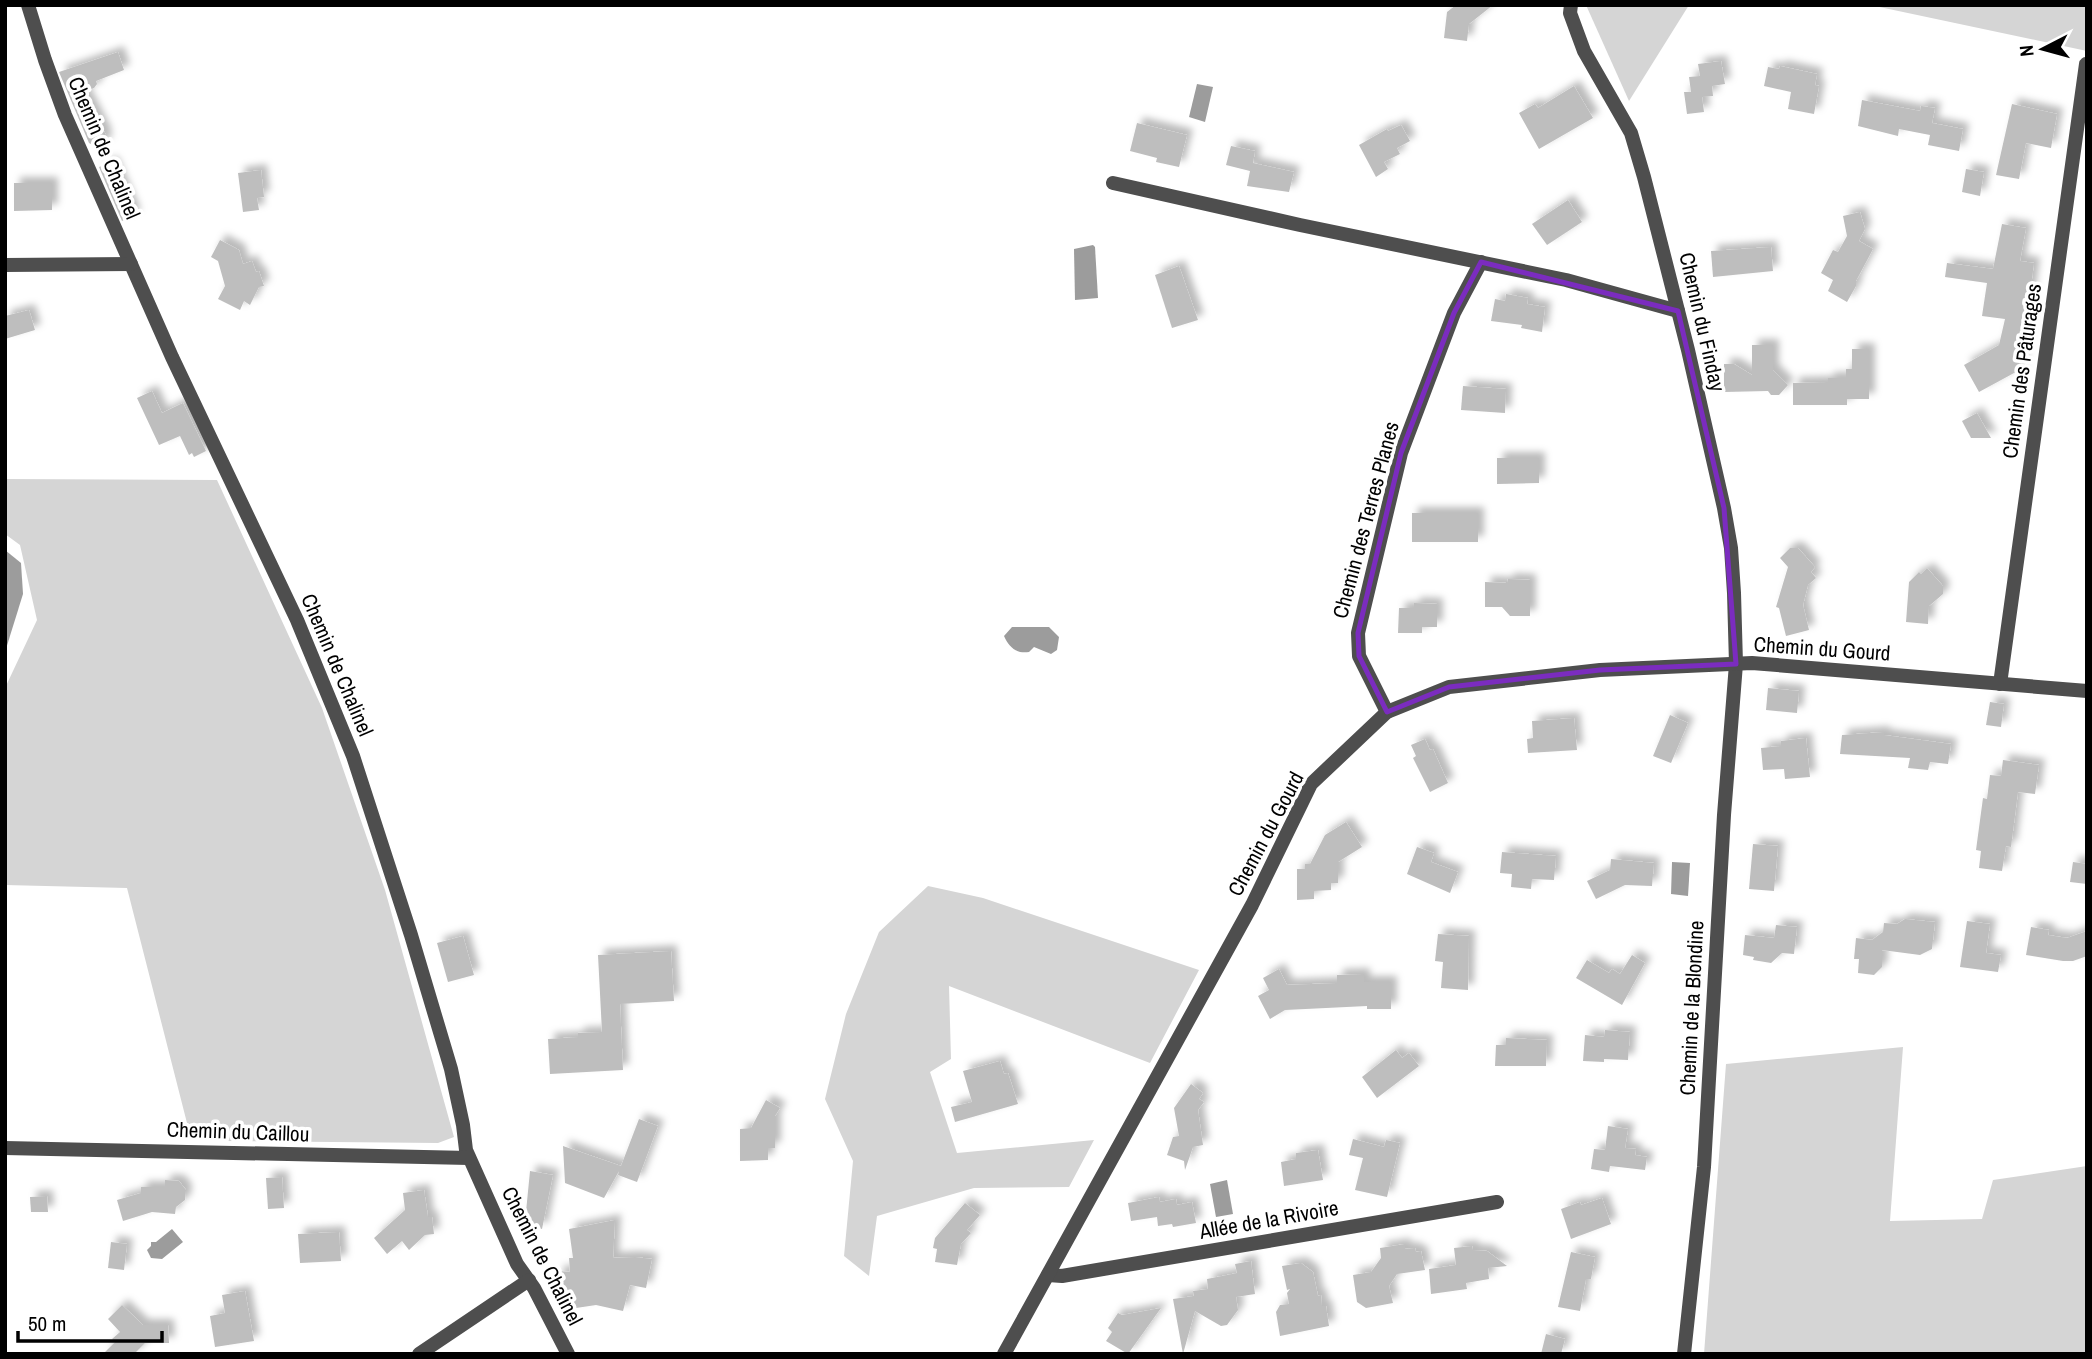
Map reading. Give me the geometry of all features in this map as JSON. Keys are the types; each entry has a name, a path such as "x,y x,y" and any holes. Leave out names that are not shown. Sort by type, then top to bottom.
{"street":[{"name":"Chemin de Chalinel","path":"27,5 65,115 172,357 297,620 353,756 451,1069 469,1158 517,1264 529,1280 568,1354"},
{"name":"Chemin du Finday","path":"1571,5 1570,13 1584,51 1631,134 1678,311 1731,548 1736,664"},
{"name":"Chemin des Pâturages","path":"2000,684 2085,64"},
{"path":"1113,183 1566,280 1678,311"},
{"name":"Chemin des Terres Planes","path":"1387,712 1359,656 1358,633 1401,453 1454,313 1481,262"},
{"path":"5,265 131,264"},
{"name":"Chemin du Gourd","path":"1004,1354 1252,905 1311,784 1387,712 1448,687 1600,670 1752,663 2087,691"},
{"name":"Chemin de la Blondine","path":"1684,1354 1704,1167 1723,828 1736,664"},
{"name":"Chemin du Caillou","path":"5,1148 469,1158"},
{"name":"Allée de la Rivoire","path":"1048,1275 1062,1276 1497,1202"},
{"path":"419,1354 529,1280"}],"highlighted area":[{"path":"1481,262 1678,311 1724,508 1736,664 1600,670 1449,687 1387,712 1359,656 1358,633 1401,453 1454,313"}],"shaded area":[{"path":"1586,5 1689,5 1629,101"},
{"path":"1870,5 2087,5 2087,51"},
{"path":"1197,84 1213,87 1205,122 1189,117"},
{"path":"1093,245 1098,298 1075,300 1074,249"},
{"path":"5,479 217,480 322,708 385,890 454,1137 438,1143 226,1141 187,1123 127,888 5,885 5,688 37,620 20,545 5,534"},
{"path":"5,550 21,563 23,594 5,652"},
{"path":"1012,627 1049,627 1059,637 1057,650 1051,654 1034,647 1029,652 1017,651 1004,636"},
{"path":"1672,862 1690,863 1688,896 1671,894"},
{"path":"928,886 983,898 1199,970 1150,1063 949,986 951,1059 930,1072 957,1153 1094,1140 1069,1187 974,1188 877,1216 869,1276 844,1256 853,1161 825,1099 846,1014 879,932"},
{"path":"1903,1047 1890,1221 1982,1219 1993,1180 2087,1166 2087,1354 1704,1354 1726,1064"},
{"path":"1227,1180 1233,1214 1216,1217 1210,1184"},
{"path":"172,1229 183,1242 162,1259 151,1258 147,1250 151,1242 156,1242"}],"building":[{"path":"1456,5 1493,5 1469,24 1467,41 1444,38 1447,12"},
{"path":"118,52 124,70 96,81 94,88 84,92 106,135 104,136 107,142 96,147 89,143 59,72"},
{"path":"1721,61 1725,84 1712,86 1713,96 1702,97 1704,112 1687,114 1684,92 1691,92 1689,77 1700,76 1698,64"},
{"path":"1780,66 1817,74 1815,85 1819,86 1814,114 1788,109 1791,92 1764,86 1768,67 1779,69"},
{"path":"1574,86 1593,118 1539,149 1519,113 1535,104 1538,108"},
{"path":"1862,100 1920,111 1921,106 1935,108 1932,123 1963,129 1959,151 1928,145 1930,135 1899,129 1898,136 1858,126"},
{"path":"2012,104 2057,114 2051,148 2026,143 2019,179 1996,175"},
{"path":"1137,123 1187,135 1179,167 1156,162 1157,158 1130,151"},
{"path":"1401,125 1410,141 1397,148 1400,154 1384,162 1388,169 1376,177 1359,145 1387,129 1388,131"},
{"path":"1231,146 1255,151 1253,163 1294,172 1289,192 1247,186 1250,171 1226,165"},
{"path":"112,162 135,215 122,221 99,167"},
{"path":"1966,169 1984,172 1980,196 1962,192"},
{"path":"261,170 264,197 257,198 259,210 243,212 238,173"},
{"path":"14,183 52,183 52,210 14,211"},
{"path":"1568,200 1582,222 1547,245 1532,224"},
{"path":"1860,212 1865,229 1859,241 1873,249 1847,302 1828,291 1833,280 1821,273 1833,250 1838,252 1847,236 1843,216"},
{"path":"2002,224 2026,228 2020,261 2034,263 2020,373 2014,373 1979,392 1964,365 1999,345 2005,319 1982,316 1987,283 1945,277 1947,263 1993,269"},
{"path":"220,240 239,250 243,264 252,261 264,286 259,287 250,305 244,301 240,310 218,299 225,286 218,261 211,257"},
{"path":"1771,247 1773,271 1713,277 1711,251"},
{"path":"1179,266 1198,320 1172,328 1155,275"},
{"path":"1506,294 1528,298 1527,304 1545,307 1542,332 1521,328 1522,325 1491,321 1495,299 1505,301"},
{"path":"29,310 35,330 5,339 5,316"},
{"path":"1752,345 1773,345 1773,370 1788,385 1779,395 1771,395 1768,391 1724,392 1724,364 1734,364 1752,375"},
{"path":"1852,349 1869,349 1869,399 1847,399 1847,405 1793,405 1793,383 1828,382 1828,378 1846,378 1846,369 1852,369"},
{"path":"1463,386 1506,389 1505,413 1461,410"},
{"path":"152,391 162,413 183,403 206,451 194,457 192,453 189,455 180,436 159,445 137,398"},
{"path":"1977,413 1991,438 1971,438 1962,421"},
{"path":"1497,458 1539,458 1539,483 1497,484"},
{"path":"1412,513 1478,513 1478,542 1412,542"},
{"path":"1790,548 1798,548 1815,567 1811,572 1816,578 1808,585 1803,605 1809,630 1786,636 1779,608 1776,607 1788,567 1780,558"},
{"path":"1927,568 1943,586 1943,594 1929,606 1928,624 1906,622 1909,582"},
{"path":"1508,579 1530,580 1530,616 1510,616 1502,607 1485,607 1485,582 1507,583"},
{"path":"1414,603 1437,604 1437,627 1422,627 1422,633 1398,633 1399,608 1414,608"},
{"path":"1768,688 1799,691 1797,713 1766,710"},
{"path":"1990,702 2004,704 2001,727 1986,725"},
{"path":"1670,715 1688,723 1671,763 1653,756"},
{"path":"1574,718 1577,750 1528,753 1527,739 1533,738 1532,721"},
{"path":"1884,732 1884,735 1951,744 1948,764 1930,762 1928,770 1908,768 1910,758 1840,754 1842,735"},
{"path":"1806,738 1810,777 1785,779 1784,769 1763,770 1761,748 1781,746 1781,741"},
{"path":"1425,739 1430,750 1433,749 1448,783 1430,792 1413,758 1416,756 1411,745"},
{"path":"2003,760 2039,765 2035,794 2018,792 2011,847 2006,846 2002,871 1979,868 1981,851 1976,850 1983,798 1987,799 1990,775 2001,776"},
{"path":"1346,822 1362,847 1338,862 1338,883 1331,883 1331,890 1314,891 1314,899 1297,900 1297,869 1305,869 1305,864 1310,864 1325,835"},
{"path":"1753,844 1778,846 1774,891 1749,889"},
{"path":"1417,847 1434,853 1431,862 1458,872 1450,893 1407,874"},
{"path":"1502,852 1556,856 1554,880 1532,879 1531,889 1511,887 1512,874 1500,873"},
{"path":"1611,859 1654,863 1652,886 1625,885 1596,899 1587,881 1610,870"},
{"path":"2073,862 2087,864 2087,884 2070,882"},
{"path":"1905,919 1935,922 1932,949 1920,955 1882,950 1882,967 1874,975 1858,973 1859,959 1854,959 1856,938 1872,940 1883,932 1884,923 1897,924"},
{"path":"1967,921 1990,924 1986,953 2001,955 1998,972 1960,967"},
{"path":"1776,925 1797,927 1794,954 1782,953 1771,963 1743,955 1745,935 1774,938"},
{"path":"2031,927 2049,930 2048,935 2067,938 2087,931 2087,956 2063,961 2026,955"},
{"path":"1438,934 1469,936 1468,990 1441,988 1443,962 1435,961"},
{"path":"463,936 474,975 448,982 437,943"},
{"path":"671,951 674,1001 620,1004 623,1070 550,1074 548,1039 602,1032 598,955"},
{"path":"1632,955 1645,963 1622,1005 1576,978 1587,960 1609,973 1612,969 1620,974"},
{"path":"1279,969 1287,985 1337,983 1337,975 1364,974 1364,982 1391,982 1391,1009 1367,1009 1367,1006 1285,1010 1270,1019 1258,996 1269,990 1263,978"},
{"path":"1605,1030 1630,1032 1628,1060 1583,1061 1585,1035 1604,1037"},
{"path":"1506,1038 1547,1040 1546,1066 1495,1066 1496,1045 1506,1045"},
{"path":"1396,1050 1402,1058 1409,1053 1419,1066 1377,1098 1362,1077"},
{"path":"1000,1061 1004,1074 1008,1073 1018,1104 955,1122 951,1107 972,1102 963,1071"},
{"path":"1191,1084 1203,1093 1199,1099 1204,1102 1198,1110 1203,1145 1193,1147 1185,1170 1184,1161 1167,1155 1173,1137 1179,1136 1174,1108"},
{"path":"766,1100 780,1108 775,1116 775,1148 768,1148 768,1160 740,1161 740,1129 751,1128"},
{"path":"639,1119 658,1126 637,1182 618,1175 619,1171 604,1198 565,1183 563,1146 621,1166"},
{"path":"1608,1126 1628,1129 1625,1148 1636,1149 1635,1155 1647,1157 1645,1170 1610,1166 1609,1172 1591,1169 1594,1149 1605,1150"},
{"path":"1353,1139 1384,1147 1386,1140 1400,1143 1387,1197 1355,1190 1363,1158 1349,1155"},
{"path":"1318,1150 1323,1180 1284,1186 1281,1162 1296,1159 1296,1153"},
{"path":"530,1171 553,1175 542,1229 525,1222"},
{"path":"282,1177 284,1208 268,1209 266,1178"},
{"path":"165,1180 179,1181 186,1190 185,1200 176,1207 175,1214 152,1212 123,1221 117,1200 141,1193 141,1187 165,1187"},
{"path":"424,1190 434,1234 425,1235 409,1250 402,1241 387,1254 374,1238 405,1210 403,1193"},
{"path":"47,1196 48,1212 31,1212 30,1197"},
{"path":"1159,1197 1160,1202 1176,1199 1177,1205 1192,1202 1196,1223 1173,1227 1172,1224 1158,1226 1157,1217 1131,1221 1128,1203"},
{"path":"1602,1198 1611,1224 1571,1239 1561,1209"},
{"path":"965,1203 980,1215 967,1230 971,1233 961,1244 957,1265 935,1262 935,1238"},
{"path":"615,1220 613,1258 652,1259 646,1288 630,1285 623,1311 596,1305 576,1308 556,1306 558,1271 570,1272 569,1258 573,1258 569,1229"},
{"path":"339,1232 341,1261 300,1263 298,1234"},
{"path":"111,1242 127,1244 124,1270 108,1268"},
{"path":"1405,1244 1405,1249 1415,1248 1416,1252 1421,1251 1425,1270 1397,1274 1389,1286 1393,1303 1366,1308 1357,1302 1353,1275 1371,1272 1381,1258 1380,1248"},
{"path":"1472,1246 1473,1250 1487,1251 1507,1266 1488,1268 1489,1279 1466,1283 1467,1289 1431,1294 1429,1269 1456,1265 1454,1248"},
{"path":"1571,1252 1595,1257 1591,1279 1586,1279 1580,1311 1558,1307"},
{"path":"1251,1261 1255,1294 1236,1297 1238,1310 1227,1325 1221,1326 1195,1311 1183,1354 1173,1299 1194,1296 1193,1291 1208,1289 1207,1279 1237,1273 1235,1264"},
{"path":"1301,1263 1313,1272 1318,1296 1321,1295 1322,1306 1326,1306 1329,1326 1280,1336 1276,1312 1280,1305 1289,1304 1287,1293 1290,1289 1287,1290 1282,1266"},
{"path":"245,1291 254,1341 215,1347 210,1316 225,1313 222,1295"},
{"path":"122,1305 143,1325 168,1325 169,1343 145,1343 134,1354 103,1354 115,1342 112,1339 120,1332 108,1319"},
{"path":"1161,1308 1128,1354 1106,1341 1112,1332 1108,1328 1118,1313 1122,1315"},
{"path":"1546,1334 1565,1339 1561,1354 1541,1354"}]}
